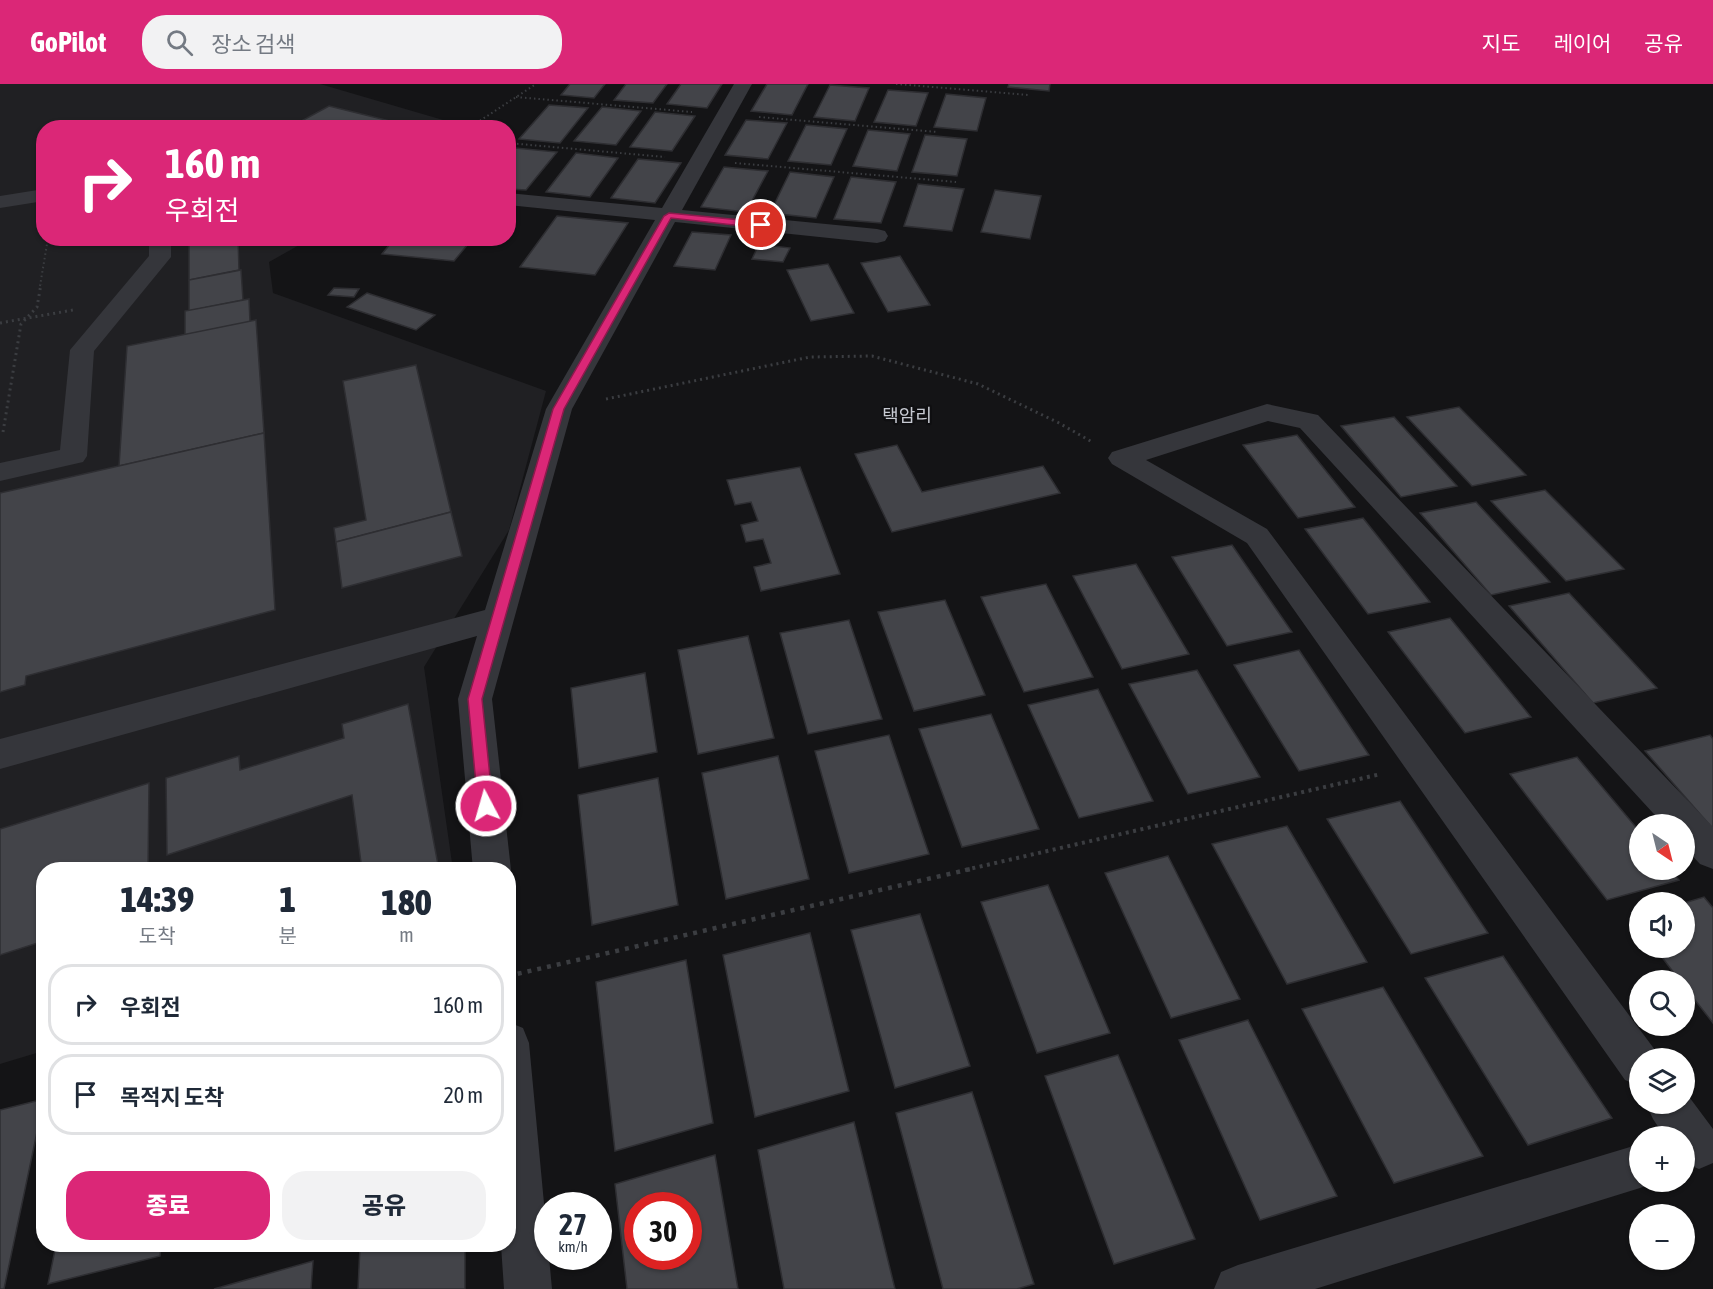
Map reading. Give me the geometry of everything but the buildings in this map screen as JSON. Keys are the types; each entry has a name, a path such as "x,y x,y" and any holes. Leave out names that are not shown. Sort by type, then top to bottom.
{"street":[{"path":"491,862 475,699 559,409 743,84"},
{"path":"0,202 36,196"},
{"path":"516,201 877,236"},
{"path":"0,472 73,456 82,350 160,257 160,246"},
{"path":"1122,459 1267,412 1309,421 1713,852"},
{"path":"1122,459 1257,536 1629,1050"},
{"path":"0,754 499,618"},
{"path":"1675,1114 1699,1148"},
{"path":"516,1141 528,1289"},
{"path":"1238,1289 1629,1169"}],"path":[{"path":"481,120 536,84"},
{"path":"896,84 1029,95"},
{"path":"3,432 21,324 37,307 47,246"},
{"path":"0,323 124,300"},
{"path":"559,409 810,357 872,356 978,384 1059,423 1122,459"},
{"path":"516,974 1422,764"}],"shaded area":[{"path":"0,84 320,84 443,120 36,120 36,246 298,246 269,262 273,293 546,391 509,530 424,667 452,862 36,862 36,1053 0,1064"}],"district":[{"name":"택암리","path":"907,416"}],"route":[{"path":"486,806 475,699 559,409 669,216 761,225"}]}
